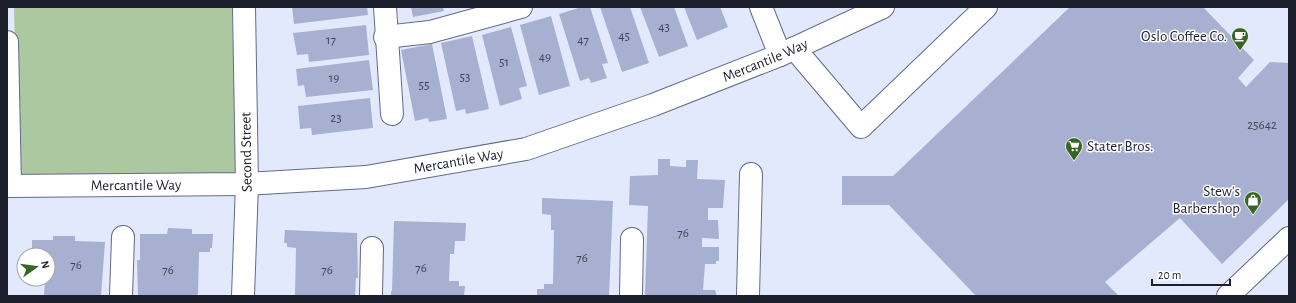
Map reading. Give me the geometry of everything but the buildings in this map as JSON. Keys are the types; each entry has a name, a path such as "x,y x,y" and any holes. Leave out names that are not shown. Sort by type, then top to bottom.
{"street":[{"name":"Second Street","path":"243,296 247,184 244,7"},
{"path":"385,7 392,114"},
{"path":"386,37 430,32 521,7"},
{"path":"761,7 787,51 861,127 986,7"},
{"name":"Mercantile Way","path":"9,186 247,184 366,177 526,150 653,105 787,51 883,7"},
{"path":"7,42 9,186"},
{"path":"748,296 751,174"},
{"path":"121,296 123,237"},
{"path":"1228,296 1289,238"},
{"path":"631,296 632,240"},
{"path":"371,296 372,248"}],"green space":[{"path":"14,7 232,7 236,174 18,179"}],"place":[{"name":"Oslo Coffee Co.","path":"1240,51"},
{"name":"Stater Bros.","path":"1074,161"},
{"name":"Stew's Barbershop","path":"1253,215"}]}
